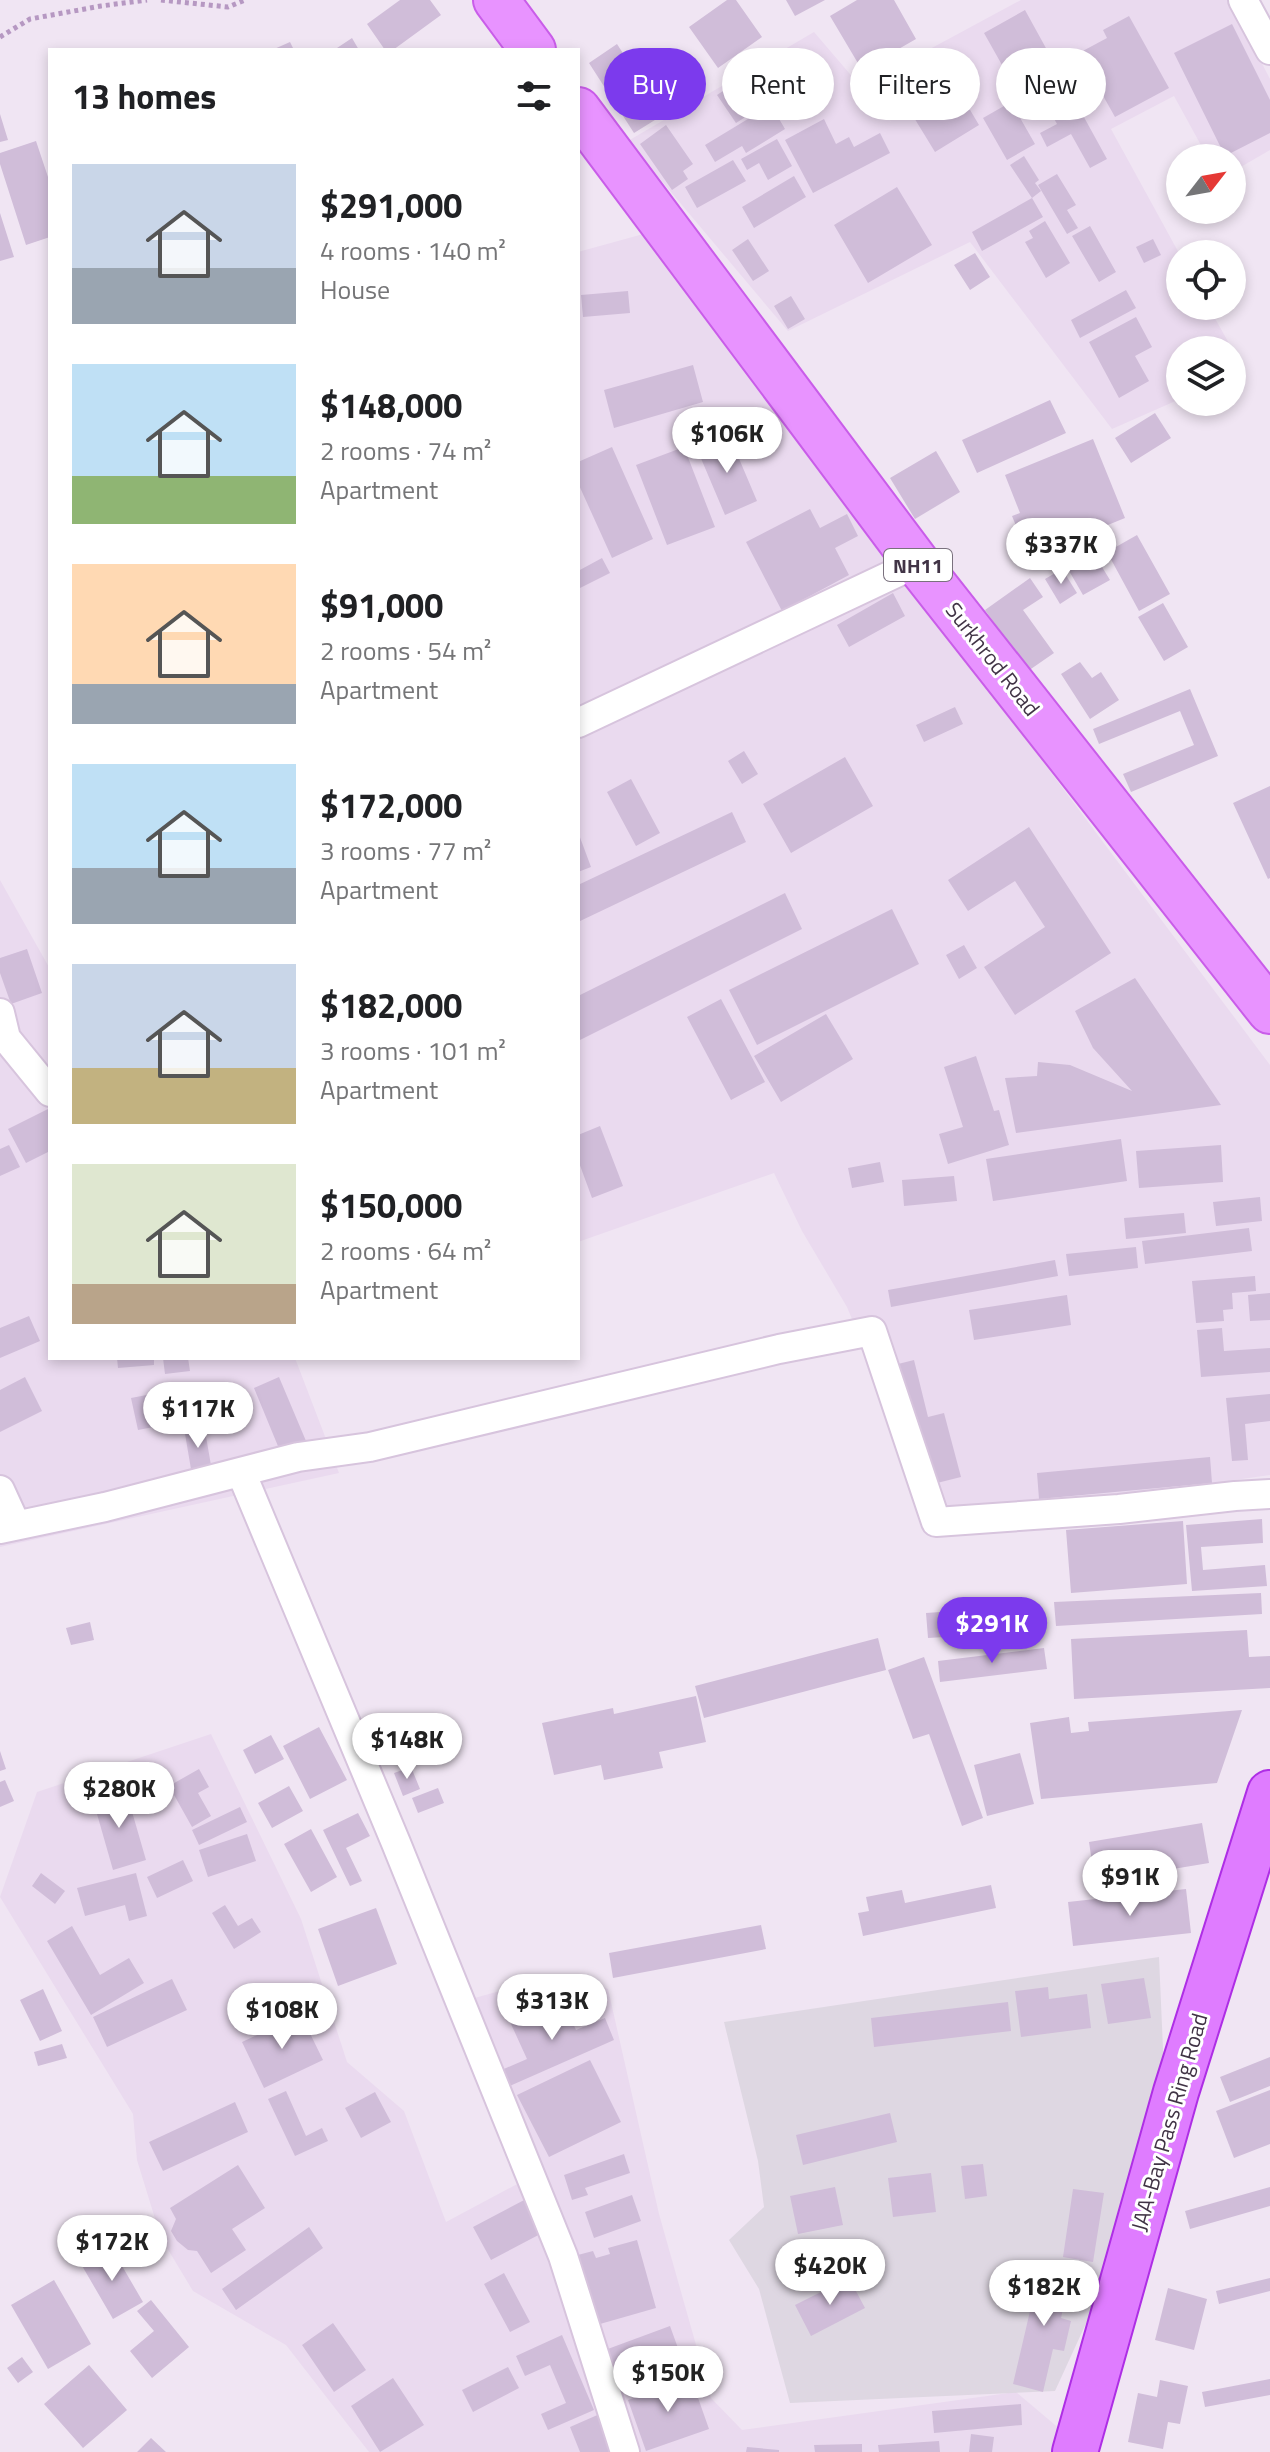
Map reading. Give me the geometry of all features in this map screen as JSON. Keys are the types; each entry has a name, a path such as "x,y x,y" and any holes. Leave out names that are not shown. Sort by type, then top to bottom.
{"highway":[{"name":"JAA-Bay Pass Ring Road","path":"1075,2452 1176,2092 1270,1793"}],"main road":[{"path":"496,0 532,48"},
{"name":"Surkhrod Road","path":"580,113 917,563 1270,1011"}],"street":[{"path":"1243,0 1270,50"},
{"path":"580,722 917,563"},
{"path":"0,1013 6,1038 48,1090"},
{"path":"0,1490 8,1527 105,1507 298,1457 370,1447 779,1349 872,1331 936,1522 1103,1511 1270,1494"},
{"path":"241,1472 396,1843 563,2256 625,2452"}],"path":[{"path":"0,37 30,19 147,0"},
{"path":"161,0 228,7 245,0"}],"shaded area":[{"path":"1021,0 1229,0 1270,79 1270,150 1246,164 1246,144 1200,144 1174,96 1111,129 1172,240 1166,240 1166,320 1216,320 1225,336 1166,336 1166,405 1112,429 970,242 788,331 628,141 664,120 706,120 706,95 722,86 722,120 834,120 834,55 850,74 850,120 980,120 980,48 932,48"},
{"path":"814,32 828,48 787,48"},
{"path":"647,233 1270,1065 1270,1475 936,1522 847,1307 802,1231 774,1173 580,1241 580,251"},
{"path":"0,880 48,965 48,1360 296,1360 339,1473 0,1547"},
{"path":"211,1734 301,1919 347,2062 404,2111 446,2222 521,2182 460,2002 558,1975 608,1989 659,2214 711,2398 742,2430 1016,2392 1061,2430 1056,2452 369,2452 286,2345 193,2291 161,2238 137,2160 133,2114 0,1897 37,1792"},
{"path":"1159,1957 1165,2095 1132,2223 1055,2391 790,2403 759,2289 729,2240 764,2207 758,2161 724,2022"}],"building":[{"path":"400,0 430,0 441,15 396,48 384,48 367,24"},
{"path":"727,0 736,0 762,37 746,48 722,48 722,65 718,68 689,27"},
{"path":"786,0 825,0 795,16"},
{"path":"857,0 894,0 916,39 900,48 850,50 830,16"},
{"path":"1025,10 1046,48 996,48 996,54 984,33"},
{"path":"1129,16 1169,88 1115,117 1106,101 1106,48 1088,48 1107,38 1103,30"},
{"path":"1232,24 1270,100 1270,133 1246,145 1219,144 1174,53"},
{"path":"352,38 358,48 337,48"},
{"path":"290,42 293,48 276,48"},
{"path":"604,53 604,86 589,63"},
{"path":"996,111 996,120 1021,120 1035,144 1007,160 983,118"},
{"path":"0,114 8,140 0,142"},
{"path":"626,120 655,120 634,133"},
{"path":"746,120 780,120 785,129 746,153 742,146 715,162 705,145"},
{"path":"824,120 836,144 849,137 854,147 880,133 890,153 813,193 785,140"},
{"path":"915,120 976,120 979,125 935,152"},
{"path":"1055,120 1086,120 1107,159 1090,168 1071,134 1047,147 1040,133 1057,124"},
{"path":"666,125 693,164 683,171 688,179 672,190 640,144"},
{"path":"777,139 792,166 768,180 759,163 747,170 741,159"},
{"path":"36,141 48,177 48,238 26,245 0,164 0,153"},
{"path":"1024,156 1039,180 1035,183 1041,191 1032,198 1010,165"},
{"path":"733,160 746,181 697,208 685,187"},
{"path":"1057,174 1076,205 1067,210 1078,228 1067,234 1038,185"},
{"path":"794,176 806,197 754,228 742,207"},
{"path":"897,187 932,245 868,283 834,225"},
{"path":"1032,198 1043,217 982,251 972,232"},
{"path":"0,213 14,257 0,261"},
{"path":"1045,221 1070,263 1046,278 1025,242 1033,238 1029,231"},
{"path":"1090,226 1116,272 1099,282 1072,236"},
{"path":"748,239 769,271 753,281 732,250"},
{"path":"1153,239 1161,255 1144,263 1136,247"},
{"path":"975,253 990,277 970,290 954,265"},
{"path":"1126,290 1136,308 1080,338 1071,320"},
{"path":"628,291 630,313 583,317 581,295"},
{"path":"791,296 805,319 788,329 774,306"},
{"path":"1136,317 1152,347 1135,356 1149,381 1119,398 1089,342"},
{"path":"693,365 703,402 614,428 604,390"},
{"path":"1050,400 1066,433 977,473 962,440"},
{"path":"1155,413 1171,438 1131,463 1115,438"},
{"path":"729,435 757,501 725,515 697,449"},
{"path":"1093,439 1125,518 1029,557 1012,516 1020,513 1005,475"},
{"path":"612,447 653,539 612,558 580,487 580,461"},
{"path":"684,447 715,527 667,545 636,465"},
{"path":"936,451 960,492 915,519 890,478"},
{"path":"810,509 820,528 847,514 858,536 835,548 849,575 782,611 746,542"},
{"path":"1137,535 1170,594 1139,611 1107,552"},
{"path":"1094,554 1110,580 1083,595 1068,569"},
{"path":"602,558 610,573 580,588 580,570"},
{"path":"1062,569 1077,593 1060,604 1045,579"},
{"path":"1030,578 1043,597 1023,610 1054,653 1028,671 985,610"},
{"path":"893,593 905,616 849,647 837,625"},
{"path":"1163,603 1188,647 1164,661 1138,617"},
{"path":"1080,662 1092,678 1101,672 1119,700 1090,719 1061,674"},
{"path":"1190,689 1218,756 1131,792 1123,774 1194,745 1180,711 1099,744 1093,729"},
{"path":"955,707 963,724 924,742 916,725"},
{"path":"744,751 758,774 742,784 728,761"},
{"path":"845,757 873,806 791,853 763,804"},
{"path":"631,779 660,833 636,846 607,792"},
{"path":"1270,786 1270,878 1268,879 1233,803"},
{"path":"732,812 746,842 580,921 580,884"},
{"path":"1029,827 1111,953 1015,1015 984,967 1045,927 1015,881 968,911 948,880"},
{"path":"580,837 591,867 580,871"},
{"path":"785,893 802,929 580,1040 580,995"},
{"path":"892,909 919,964 757,1045 729,990"},
{"path":"964,945 977,968 959,979 946,955"},
{"path":"27,949 42,993 11,1004 0,973 0,958"},
{"path":"1135,978 1221,1105 1016,1133 1005,1078 1037,1076 1038,1062 1070,1065 1132,1091 1093,1048 1075,1011"},
{"path":"721,999 765,1082 731,1100 687,1017"},
{"path":"826,1014 853,1059 781,1102 754,1056"},
{"path":"976,1056 994,1111 999,1110 1009,1145 948,1164 939,1134 963,1127 944,1067"},
{"path":"48,1109 48,1152 26,1163 8,1129"},
{"path":"600,1126 623,1186 592,1198 580,1165 580,1134"},
{"path":"1121,1139 1127,1181 993,1201 986,1159"},
{"path":"9,1145 20,1167 0,1176 0,1149"},
{"path":"1221,1145 1223,1182 1139,1188 1136,1151"},
{"path":"880,1162 884,1182 852,1188 848,1168"},
{"path":"954,1176 957,1201 904,1206 902,1180"},
{"path":"1260,1197 1262,1221 1216,1226 1213,1202"},
{"path":"1184,1213 1186,1233 1126,1239 1124,1218"},
{"path":"1249,1228 1252,1251 1145,1264 1142,1241"},
{"path":"1136,1247 1138,1268 1069,1276 1066,1254"},
{"path":"1055,1260 1058,1276 891,1307 888,1290"},
{"path":"1255,1276 1256,1291 1232,1293 1233,1309 1223,1310 1224,1321 1196,1323 1192,1281"},
{"path":"1270,1293 1270,1320 1250,1321 1248,1295"},
{"path":"1067,1295 1071,1325 974,1340 969,1310"},
{"path":"29,1316 40,1341 0,1358 0,1328"},
{"path":"1222,1328 1224,1351 1270,1348 1270,1372 1201,1377 1197,1330"},
{"path":"117,1360 154,1360 154,1365 118,1368"},
{"path":"163,1360 188,1360 190,1371 165,1374"},
{"path":"914,1360 928,1417 944,1413 961,1477 929,1485 898,1364"},
{"path":"25,1377 42,1411 0,1432 0,1390"},
{"path":"279,1377 306,1441 280,1451 254,1388"},
{"path":"209,1383 215,1415 138,1430 131,1398"},
{"path":"1270,1394 1270,1421 1245,1424 1248,1460 1232,1461 1226,1398"},
{"path":"204,1425 212,1471 192,1475 184,1428"},
{"path":"1210,1457 1212,1483 1039,1499 1037,1473"},
{"path":"1262,1519 1263,1543 1201,1547 1203,1570 1265,1565 1267,1586 1192,1591 1186,1525"},
{"path":"1183,1521 1187,1584 1071,1593 1066,1530"},
{"path":"1261,1593 1262,1614 1056,1626 1054,1602"},
{"path":"1040,1605 1042,1631 928,1638 926,1613"},
{"path":"90,1622 94,1640 71,1645 66,1628"},
{"path":"1247,1630 1249,1657 1270,1656 1270,1688 1074,1699 1071,1639"},
{"path":"878,1638 886,1670 704,1718 695,1686"},
{"path":"1044,1648 1047,1669 940,1682 938,1661"},
{"path":"924,1657 983,1818 962,1826 929,1734 913,1739 888,1670"},
{"path":"696,1696 706,1742 659,1752 663,1768 604,1780 601,1765 554,1775 542,1723 613,1708 614,1714"},
{"path":"1242,1710 1217,1783 1041,1799 1030,1723 1069,1717 1071,1733 1089,1731 1088,1722"},
{"path":"319,1727 347,1780 310,1799 283,1746"},
{"path":"440,1732 447,1748 427,1757 421,1741"},
{"path":"271,1735 284,1759 255,1774 243,1750"},
{"path":"0,1751 6,1769 0,1771"},
{"path":"1020,1753 1034,1804 987,1816 974,1765"},
{"path":"411,1767 420,1789 403,1796 394,1773"},
{"path":"199,1769 209,1787 198,1793 211,1816 192,1827 169,1786"},
{"path":"5,1780 14,1801 0,1807 0,1782"},
{"path":"289,1786 303,1811 272,1828 258,1803"},
{"path":"438,1788 444,1803 418,1813 412,1798"},
{"path":"126,1791 146,1860 113,1870 93,1800"},
{"path":"240,1807 247,1822 199,1845 192,1830"},
{"path":"358,1813 370,1836 346,1848 362,1881 350,1886 323,1830"},
{"path":"1202,1823 1209,1863 1095,1882 1089,1842"},
{"path":"311,1829 337,1877 311,1892 284,1844"},
{"path":"247,1834 256,1861 208,1877 199,1850"},
{"path":"183,1860 193,1881 157,1898 147,1877"},
{"path":"41,1873 65,1891 55,1904 32,1886"},
{"path":"136,1873 147,1916 129,1921 125,1905 85,1916 77,1888"},
{"path":"991,1885 996,1908 863,1936 858,1913 869,1911 866,1897 902,1890 905,1903"},
{"path":"1186,1889 1191,1933 1073,1946 1068,1902"},
{"path":"225,1905 238,1926 252,1918 261,1932 234,1949 212,1913"},
{"path":"376,1908 397,1964 338,1986 318,1929"},
{"path":"761,1925 766,1949 613,1978 609,1953"},
{"path":"72,1926 100,1975 129,1958 144,1983 91,2015 47,1941"},
{"path":"1144,1978 1151,2018 1108,2024 1101,1984"},
{"path":"172,1979 187,2010 107,2047 93,2017"},
{"path":"1048,1987 1049,1999 1087,1994 1091,2028 1021,2037 1015,1991"},
{"path":"43,1989 62,2031 40,2041 20,2000"},
{"path":"563,2001 576,2030 605,2018 614,2040 505,2088 497,2072 527,2059 511,2024"},
{"path":"1008,2002 1011,2031 874,2047 871,2018"},
{"path":"301,2015 323,2060 264,2088 242,2042"},
{"path":"62,2044 67,2058 38,2066 34,2052"},
{"path":"1270,2057 1270,2086 1230,2102 1220,2077"},
{"path":"590,2060 621,2122 549,2157 517,2095"},
{"path":"1270,2090 1270,2144 1234,2158 1216,2111"},
{"path":"286,2091 306,2136 322,2128 328,2141 295,2156 268,2099"},
{"path":"375,2092 391,2122 361,2138 345,2108"},
{"path":"235,2102 248,2132 163,2171 149,2142"},
{"path":"890,2113 897,2142 803,2165 796,2135"},
{"path":"624,2154 630,2173 585,2188 588,2195 572,2200 564,2175"},
{"path":"983,2164 987,2196 965,2199 961,2166"},
{"path":"238,2165 265,2208 232,2229 246,2250 211,2273 197,2251 188,2250 177,2241 171,2231 176,2219 170,2208"},
{"path":"931,2173 936,2212 893,2217 888,2178"},
{"path":"835,2187 843,2225 798,2234 790,2196"},
{"path":"1270,2187 1270,2206 1190,2229 1185,2211"},
{"path":"1073,2189 1104,2193 1093,2262 1063,2257"},
{"path":"632,2195 641,2221 594,2238 585,2212"},
{"path":"528,2198 546,2231 491,2260 473,2227"},
{"path":"309,2227 323,2248 236,2310 222,2289"},
{"path":"637,2240 656,2308 593,2326 574,2256 593,2251 596,2258 610,2254 608,2248"},
{"path":"111,2247 143,2302 113,2319 81,2264"},
{"path":"1041,2264 1072,2271 1061,2318 1071,2321 1064,2351 1053,2349 1043,2392 1013,2384"},
{"path":"504,2273 530,2322 510,2332 484,2284"},
{"path":"849,2278 865,2308 811,2336 795,2305"},
{"path":"1270,2278 1270,2291 1219,2304 1216,2291"},
{"path":"54,2280 91,2344 48,2369 11,2305"},
{"path":"1168,2288 1207,2299 1194,2350 1155,2340"},
{"path":"151,2300 189,2347 152,2378 130,2351 154,2331 137,2311"},
{"path":"333,2323 366,2370 334,2392 302,2345"},
{"path":"670,2326 683,2362 658,2371 655,2361 614,2376 605,2350"},
{"path":"562,2335 594,2410 548,2430 541,2414 566,2403 550,2365 525,2376 516,2356"},
{"path":"22,2357 33,2372 18,2383 7,2368"},
{"path":"89,2365 127,2410 83,2448 44,2404"},
{"path":"508,2367 519,2388 473,2412 462,2390"},
{"path":"393,2378 424,2425 380,2452 351,2406"},
{"path":"691,2378 709,2429 646,2451 628,2400"},
{"path":"1270,2379 1270,2395 1205,2407 1202,2392"},
{"path":"1160,2380 1188,2386 1180,2424 1168,2422 1163,2449 1128,2442 1138,2393 1157,2397"},
{"path":"1021,2404 1022,2425 934,2433 932,2411"},
{"path":"602,2413 619,2452 580,2452 570,2427"},
{"path":"971,2434 994,2437 992,2452 969,2452"},
{"path":"151,2438 166,2452 137,2452"},
{"path":"939,2441 940,2452 879,2452 878,2445"},
{"path":"862,2444 862,2452 815,2452 814,2445"},
{"path":"747,2447 779,2450 779,2452 746,2452"}]}
